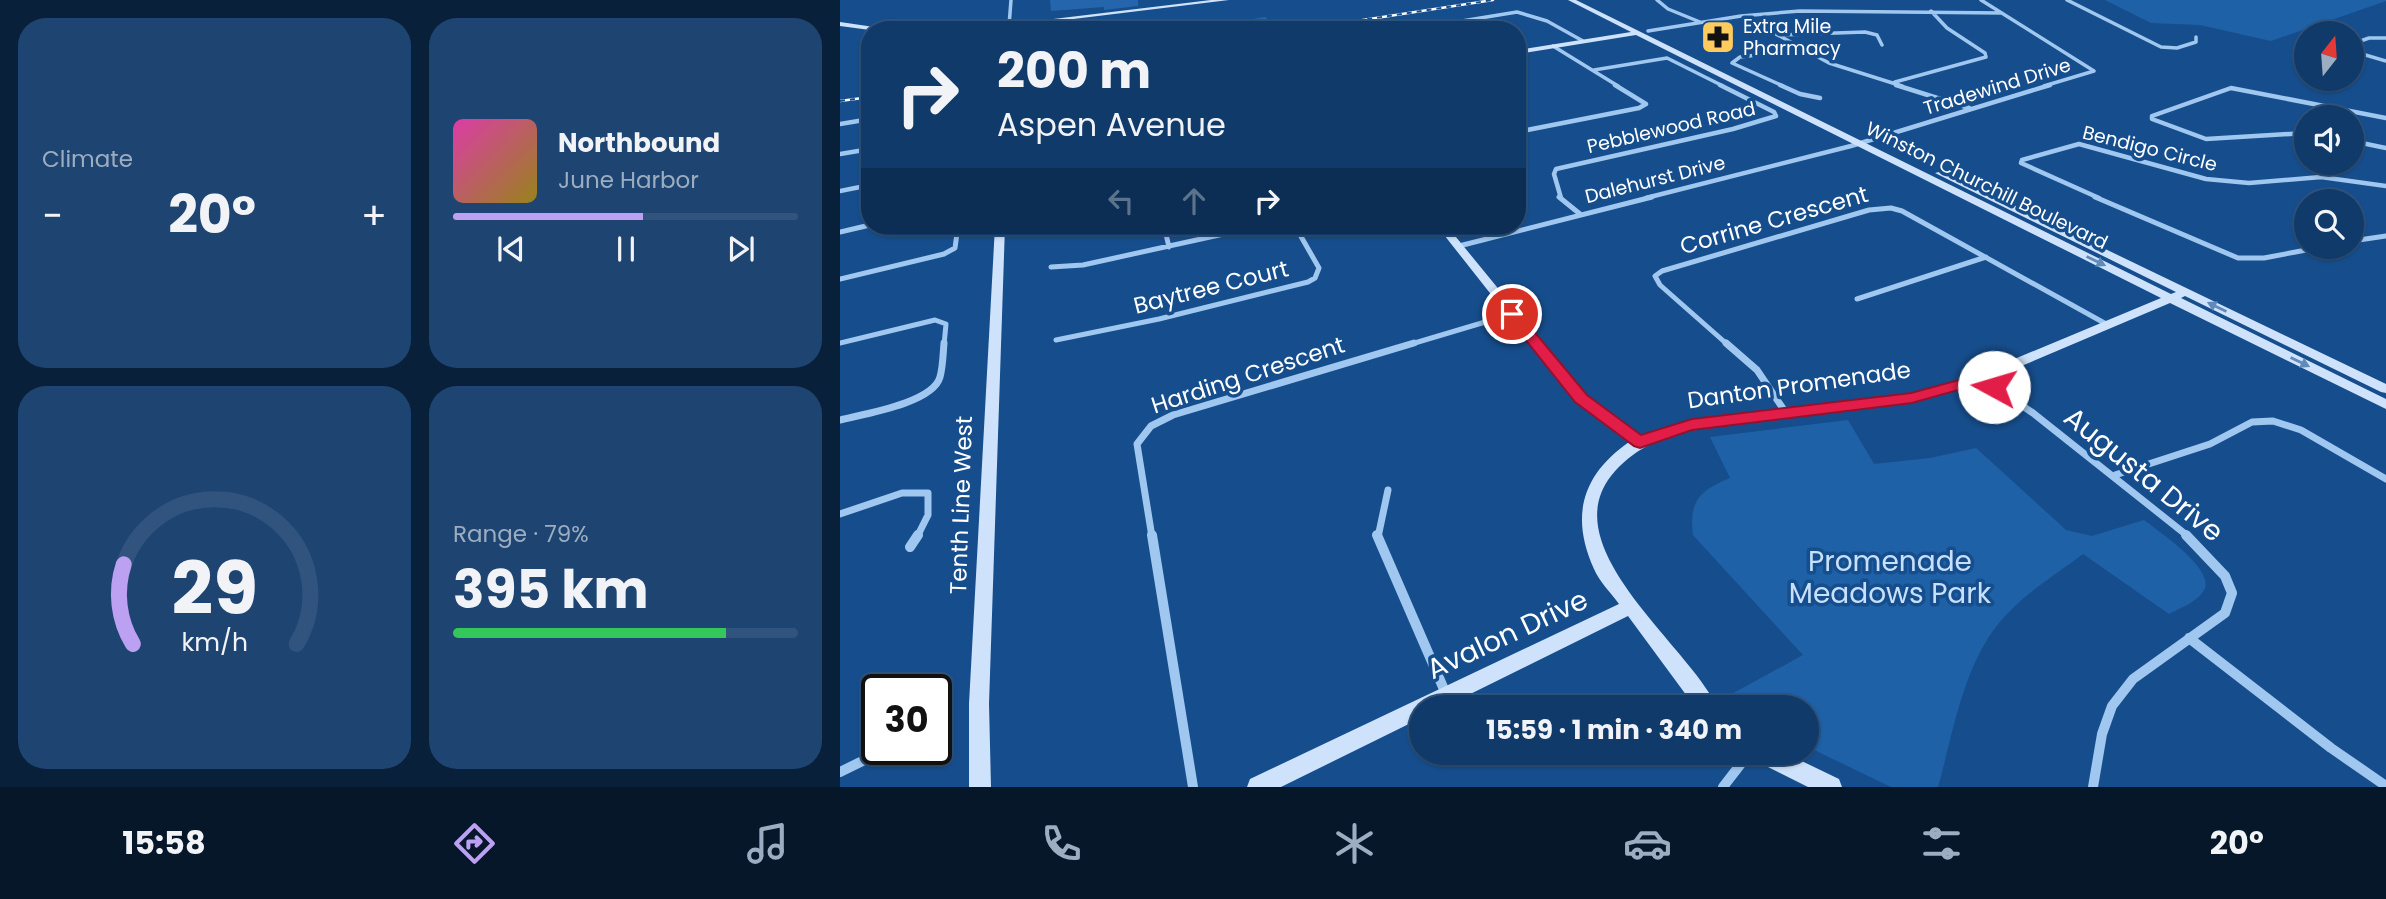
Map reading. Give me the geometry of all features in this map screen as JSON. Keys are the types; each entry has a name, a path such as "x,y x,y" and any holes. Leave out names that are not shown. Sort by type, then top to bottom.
{"street":[{"path":"1009,21 1011,0"},
{"path":"1208,2 1217,0"},
{"path":"1045,21 1227,0"},
{"name":"Winston Churchill Boulevard","path":"1571,0 1635,33 2185,292 2386,390"},
{"name":"Winston Churchill Boulevard","path":"1587,0 2386,405"},
{"path":"1657,0 1668,9 1700,23"},
{"name":"Tradewind Drive","path":"1865,141 2095,71 1981,0"},
{"path":"2067,0 2161,47 2177,48 2196,42 2196,37"},
{"path":"1526,50 1741,16 1817,10 2003,13"},
{"path":"1894,82 1986,57 1985,53 1947,29 1931,11"},
{"path":"1459,21 1523,13 1546,21 1583,41"},
{"path":"1741,16 1840,67 1970,108"},
{"path":"840,24 861,27"},
{"path":"1779,35 1865,32 1877,35 1882,45"},
{"path":"2364,40 2386,38"},
{"path":"1526,130 1639,108 1646,104 1553,46"},
{"path":"1803,50 1740,57 1732,63 1800,94 1820,98"},
{"path":"2364,55 2386,61"},
{"name":"Pebblewood Road","path":"1580,214 1559,197 1554,174 1556,169 1733,129 1776,116 1774,112 1667,58 1594,70"},
{"path":"2294,134 2213,140 2164,124 2152,119 2152,116 2231,88 2319,105"},
{"path":"2364,114 2386,118"},
{"path":"840,124 861,120"},
{"name":"Dalehurst Drive","path":"1526,228 1865,141"},
{"path":"2364,143 2386,148"},
{"name":"Bendigo Circle","path":"2294,252 2264,258 2238,258 2021,163 2022,160 2079,144 2096,146 2183,175 2226,182 2322,177 2386,186"},
{"path":"840,154 861,150"},
{"path":"840,191 861,187"},
{"name":"Corrine Crescent","path":"1786,413 1757,370 1660,285 1655,276 1662,271 1878,208 1902,211 2108,325"},
{"path":"840,232 861,227"},
{"path":"840,279 944,254 955,248 957,235"},
{"name":"Tenth Line West","path":"980,787 979,704 1000,235"},
{"path":"1166,235 1169,247"},
{"path":"1051,267 1083,265 1221,235"},
{"name":"Baytree Court","path":"1056,340 1159,319 1308,282 1315,278 1320,268 1300,235"},
{"path":"1450,235 1581,399 1640,443"},
{"name":"Dalehurst Drive","path":"1459,246 1501,235"},
{"path":"2364,239 2386,236"},
{"path":"1857,299 1986,257"},
{"name":"Danton Promenade","path":"1698,695 1602,568 1593,543 1589,507 1600,481 1619,459 1640,443 1666,431 1692,425 1912,398 1981,378 2185,292"},
{"name":"Harding Crescent","path":"1193,787 1137,444 1142,432 1154,422 1173,415 1512,314"},
{"path":"840,343 926,321 935,320 946,324 940,379 936,386 921,397 840,420"},
{"name":"Augusta Drive","path":"1981,378 2033,413 2115,475 2195,542 2214,560 2232,593 2225,612 2133,679 2112,706 2102,734 2093,787"},
{"path":"2115,475 2210,444 2252,422 2262,420 2287,424 2301,430 2386,479"},
{"path":"1388,490 1377,535 1446,694"},
{"path":"840,514 902,494 928,493 931,502 928,518 911,547"},
{"name":"Avalon Drive","path":"1258,787 1630,607"},
{"path":"2189,638 2331,748 2386,786"},
{"path":"840,772 861,762"},
{"path":"1723,787 1740,765"},
{"path":"1786,765 1831,787"}],"green space":[{"path":"2105,0 2386,0 2328,21 2294,21 2294,33 2271,41 2200,25 2151,23"},
{"name":"Promenade Meadows Park","path":"1848,420 1874,464 1930,458 1976,448 2066,530 2092,536 2144,520 2193,560 2201,570 2205,588 2194,600 2169,614 2083,554 2024,598 1992,632 1970,673 1938,787 1891,787 1819,752 1819,695 1730,695 1803,655 1693,535 1693,514 1698,499 1730,478 1710,437"}],"building":[{"path":"1050,0 1138,0 1138,6 1051,11"},
{"path":"1265,17 1270,21 1240,21"}],"railway":[{"path":"1356,21 1493,0"},
{"path":"840,101 861,98"}],"place":[{"name":"Extra Mile Pharmacy","path":"1718,37"}],"route":[{"path":"1512,314 1581,399 1640,443 1666,431 1692,425 1912,398 1937,393 1981,378 1994,387"}]}
